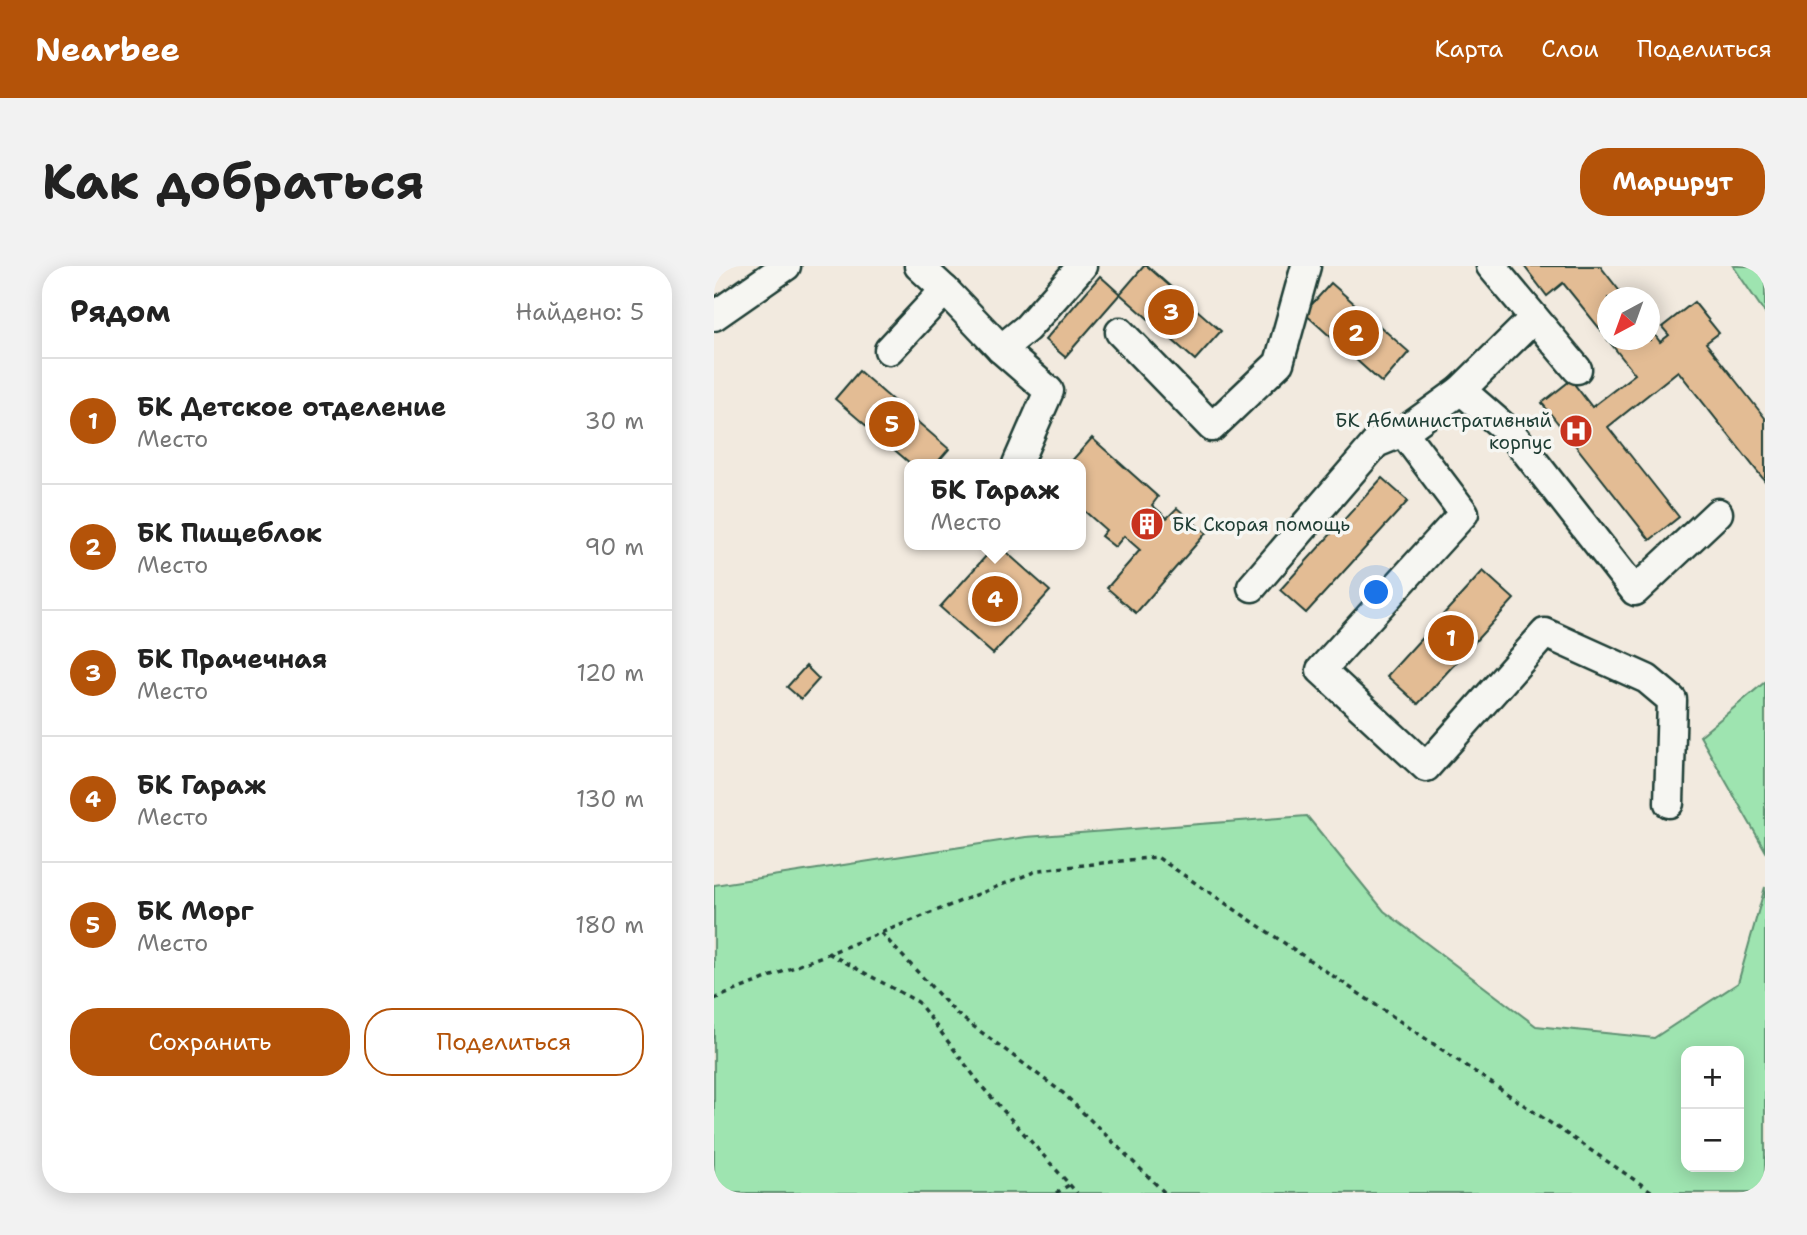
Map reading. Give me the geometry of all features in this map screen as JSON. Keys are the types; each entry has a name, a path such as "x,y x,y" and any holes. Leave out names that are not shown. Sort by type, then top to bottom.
{"street":[{"path":"714,316 786,266"},
{"path":"919,266 1000,349 1049,391 1019,459"},
{"path":"1000,349 1027,328 1082,266"},
{"path":"1120,332 1212,427 1279,363 1306,266"},
{"path":"1491,266 1577,369"},
{"path":"889,351 945,290"},
{"path":"1252,587 1377,443 1403,432 1461,390 1534,318"},
{"path":"1461,390 1513,435 1635,591 1718,513"},
{"path":"1403,432 1464,513 1321,670 1426,766 1545,633 1647,679 1672,700 1669,803"}],"path":[{"path":"714,999 1039,870 1157,858 1654,1193"},
{"path":"880,932 957,1014 1063,1093 1165,1193"},
{"path":"828,953 918,1002 984,1089 1077,1193"},
{"path":"1056,1193 1069,1184"}],"green space":[{"path":"1733,266 1765,266 1765,313"},
{"path":"1765,682 1765,850 1700,736"},
{"path":"1307,816 1384,911 1536,1026 1654,1038 1738,983 1765,887 1765,1193 714,1193 714,885 1026,837"}],"building":[{"path":"1144,266 1147,266 1221,331 1195,360 1120,294"},
{"path":"1524,266 1600,266 1616,287 1597,287 1597,325 1563,283 1547,296"},
{"path":"1100,276 1120,294 1065,357 1045,340"},
{"path":"1331,283 1409,352 1382,383 1304,313"},
{"path":"1694,302 1719,333 1706,343 1765,418 1765,481 1678,371 1608,427 1679,517 1650,540 1542,403 1571,380 1592,407 1635,374 1616,350 1660,350 1660,342 1669,335 1662,327"},
{"path":"859,371 949,449 940,459 905,459 835,399"},
{"name":"БК Скорая помощь","path":"1092,438 1158,497 1152,505 1167,518 1177,508 1206,533 1136,613 1107,588 1140,550 1124,536 1115,547 1101,536 1106,530 1086,512 1086,459 1073,459"},
{"path":"1382,478 1408,501 1306,613 1280,590"},
{"path":"991,550 1004,550 1050,591 993,654 940,607"},
{"path":"1483,571 1514,599 1418,704 1387,676"},
{"path":"806,666 819,679 801,699 787,687"}],"place":[{"name":"БК Прачечная","path":"1171,312"},
{"name":"БК Пищеблок","path":"1356,333"},
{"name":"БК Морг","path":"892,424"},
{"name":"БК Абминистративный корпус","path":"1576,431"},
{"name":"БК Скорая помощь","path":"1147,524"},
{"name":"БК Гараж","path":"995,599"},
{"name":"БК Детское отделение","path":"1451,638"}]}
